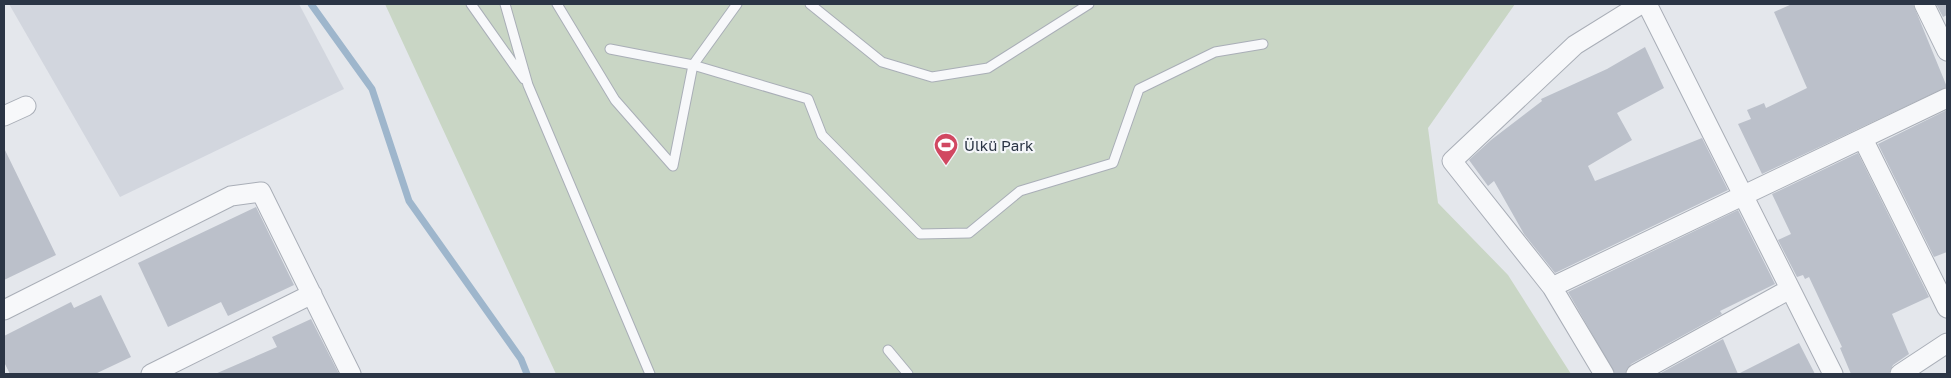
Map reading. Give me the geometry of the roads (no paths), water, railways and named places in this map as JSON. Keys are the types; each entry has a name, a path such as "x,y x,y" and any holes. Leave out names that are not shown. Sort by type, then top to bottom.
{"street":[{"path":"1604,374 1552,287 1452,161 1575,45 1641,4"},
{"path":"1647,4 1833,374"},
{"path":"1924,4 1947,51"},
{"path":"1552,287 1947,98"},
{"path":"4,116 26,106"},
{"path":"1863,139 1947,308"},
{"path":"4,310 231,196 262,192 351,374"},
{"path":"1636,374 1790,289"},
{"path":"151,374 312,294"},
{"path":"1900,374 1947,343"}],"lane":[{"path":"471,4 528,85"},
{"path":"504,4 528,85 650,374"},
{"path":"557,4 615,100 673,166 693,65 737,4"},
{"path":"810,4 882,62 932,77 988,68 1089,4"},
{"path":"610,49 693,65 808,99 822,135 920,234 969,233 1020,191 1113,163 1139,89 1214,52 1263,44"},
{"path":"888,350 908,374"}],"waterway":[{"path":"311,4 372,89 409,201 521,359 527,374"}],"place":[{"name":"Ülkü Park","path":"946,166"}]}
